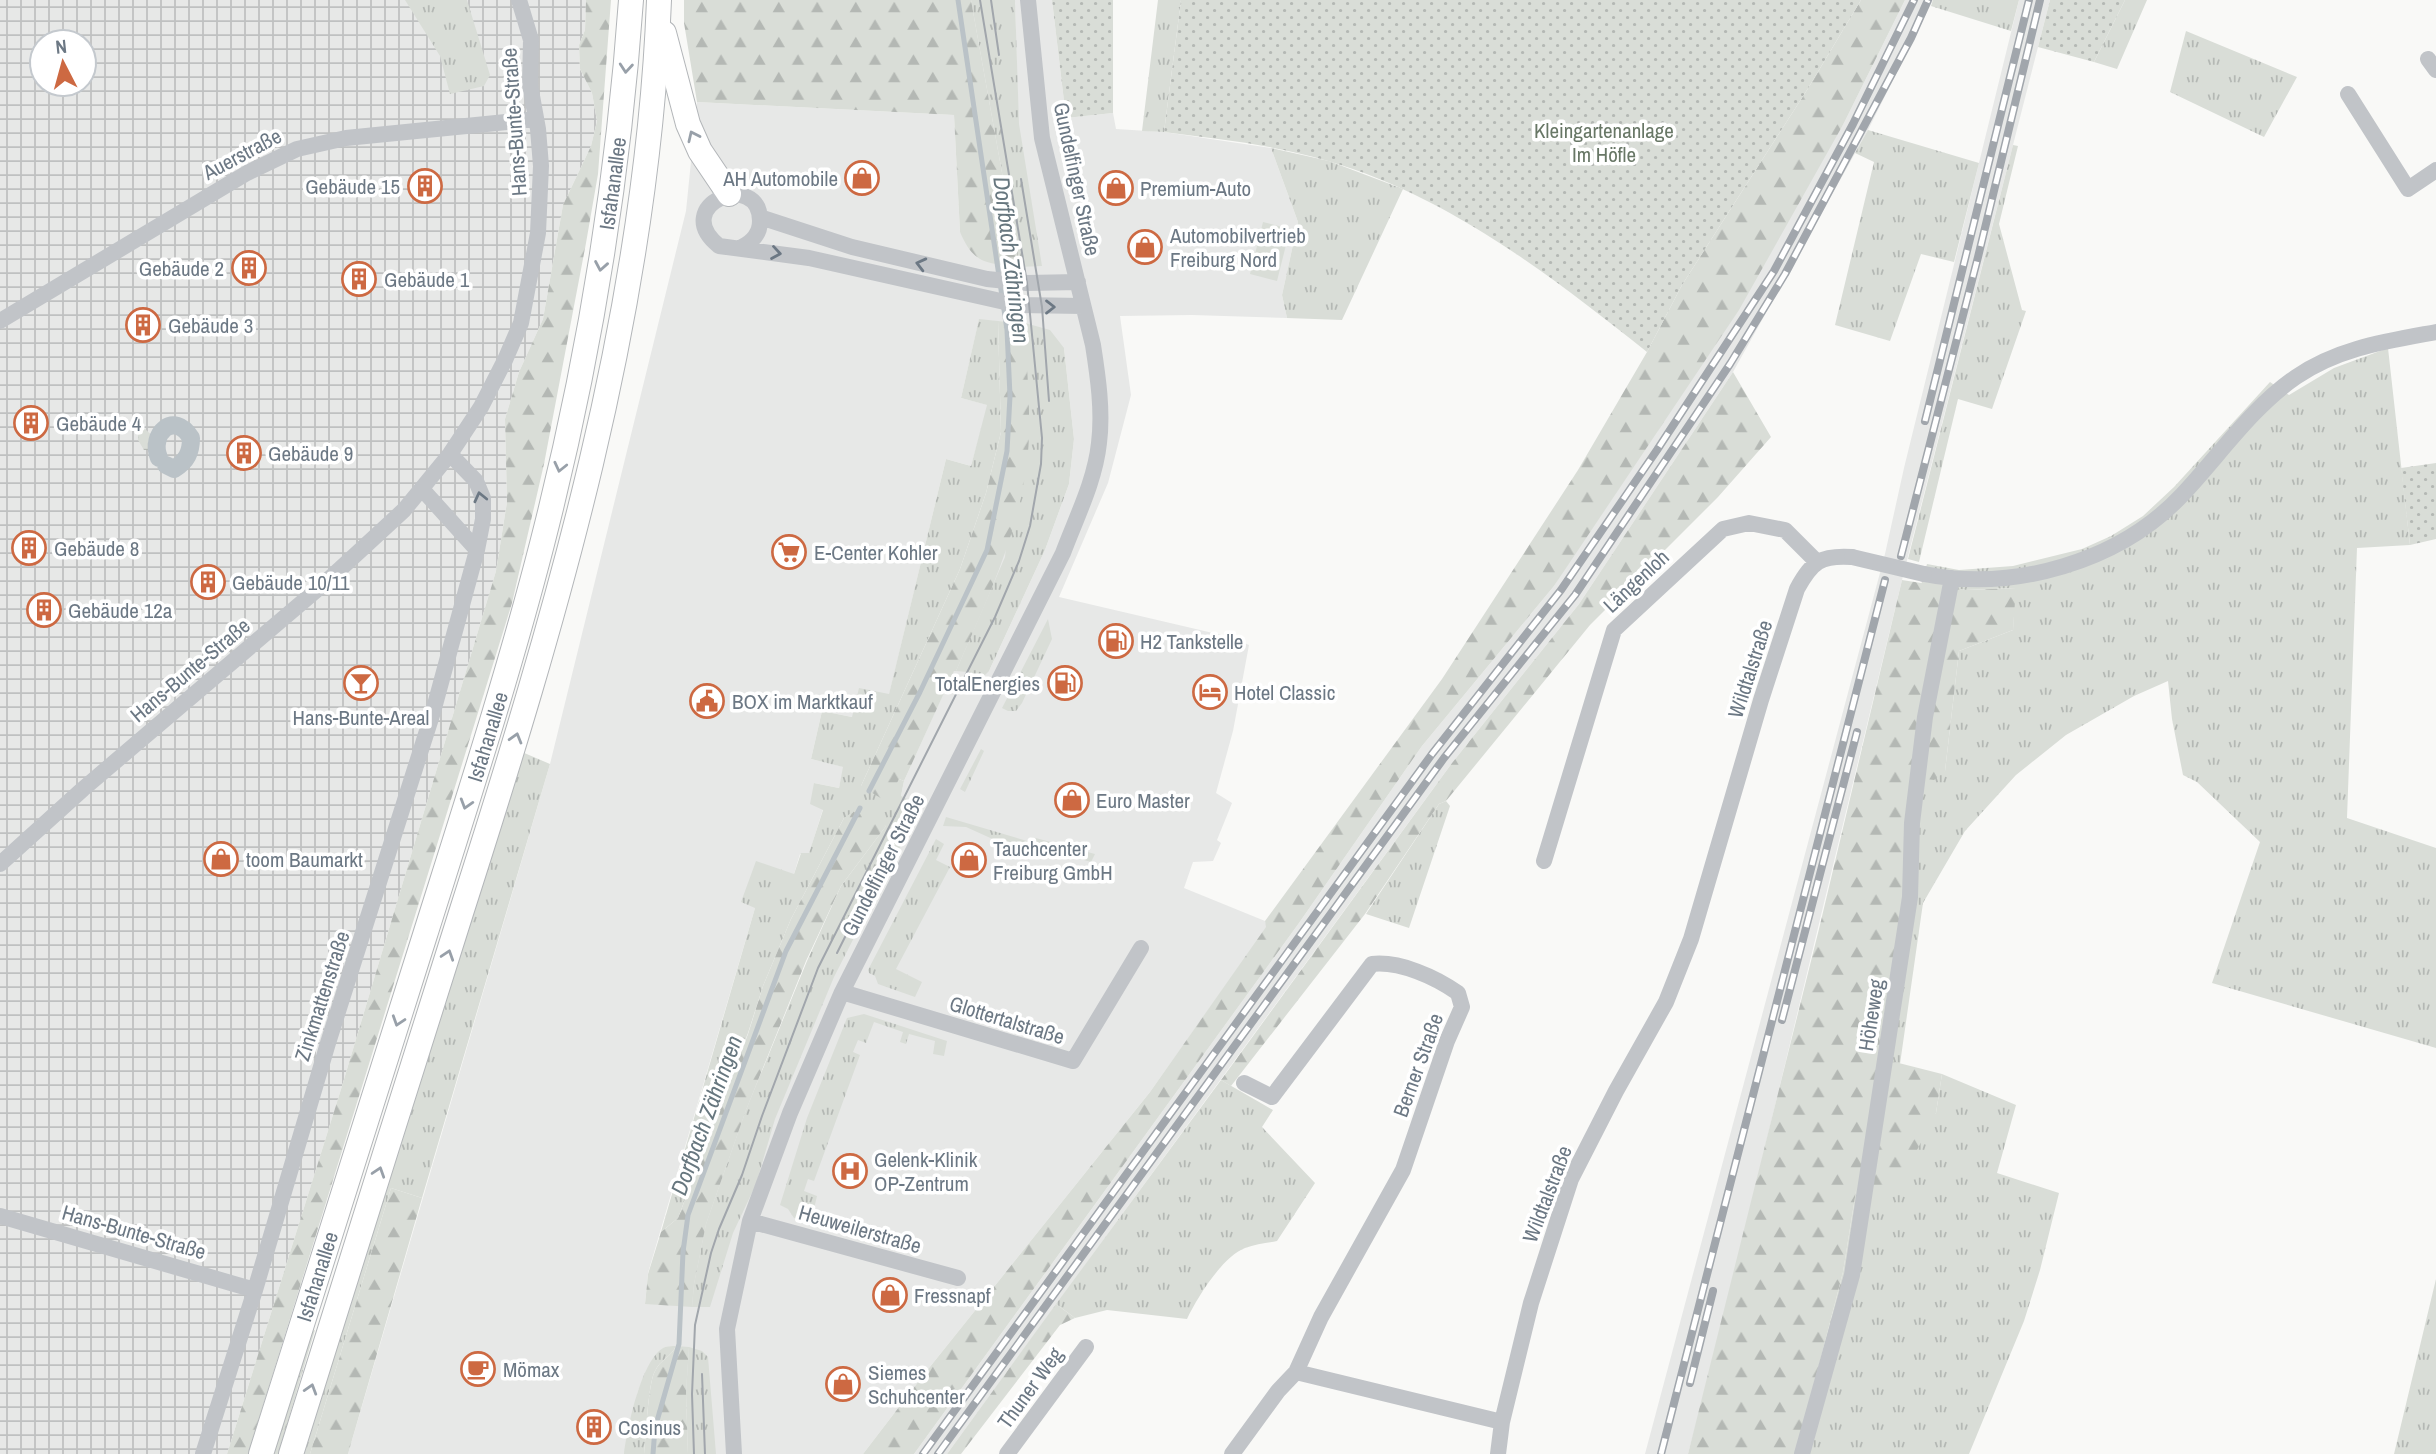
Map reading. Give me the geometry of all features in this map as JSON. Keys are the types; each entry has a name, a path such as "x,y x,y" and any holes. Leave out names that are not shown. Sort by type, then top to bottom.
{"highway":[{"name":"Isfahanallee","path":"261,1454 483,750 541,545 575,400 607,234 618,150 631,0"},
{"name":"Isfahanallee","path":"290,1454 512,756 582,499 609,387 628,287 652,103 659,6"},
{"path":"659,6 688,124 700,151 729,194"}],"street":[{"name":"Hans-Bunte-Straße","path":"0,864 83,789 326,582 404,510 450,454 481,407 521,323 533,265 541,193 537,118 530,85 530,40 519,0"},
{"name":"Gundelfinger Straße","path":"734,1454 727,1329 750,1221 790,1113 842,992 1063,553 1090,480 1099,446 1098,374 1042,138 1028,0"},
{"path":"2348,94 2408,189 2436,170"},
{"name":"Auerstraße","path":"0,321 247,173 297,149 346,138 537,118"},
{"path":"729,194 737,194 752,202 760,217 758,232 749,244 731,249 719,246 711,240 704,221 712,203 729,194"},
{"name":"Gundelfinger Straße","path":"760,217 852,247 987,279 1078,282"},
{"path":"742,247 861,268 1018,306 1083,306"},
{"path":"1816,561 1852,556 1924,574 1975,579 2045,571 2075,564 2131,538 2157,519 2280,388 2298,376 2324,360 2360,347 2436,332"},
{"name":"Zinkmattenstraße","path":"203,1454 432,712 477,550 483,519 483,498 476,481 450,454"},
{"path":"422,489 477,550"},
{"name":"Längenloh","path":"1544,861 1614,631 1723,529 1749,523 1785,530 1816,561"},
{"name":"Wildtalstraße","path":"1498,1454 1502,1422 1531,1303 1571,1179 1615,1091 1666,1002 1691,939 1793,601 1805,574 1816,561"},
{"name":"Höheweg","path":"1802,1454 1852,1275 1910,897 1912,823 1925,717 1952,578"},
{"name":"Glottertalstraße","path":"842,992 1073,1061 1141,948"},
{"name":"Berner Straße","path":"1232,1454 1278,1391 1296,1372 1321,1317 1403,1170 1447,1041 1462,1007 1458,993 1433,978 1385,962 1371,964 1272,1097 1244,1083"},
{"name":"Hans-Bunte-Straße","path":"0,1216 255,1290"},
{"name":"Heuweilerstraße","path":"750,1221 958,1278"},
{"name":"Thuner Weg","path":"1007,1454 1086,1347"},
{"path":"1296,1372 1502,1422"}],"shaded area":[{"path":"0,0 586,0 585,30 579,45 580,69 592,93 597,121 591,146 563,205 543,319 519,372 505,419 507,502 496,571 342,1086 227,1454 0,1454"},
{"path":"971,0 1018,117 1015,0 1052,0 1066,118 1113,113 1116,129 1164,132 1271,148 1298,222 1282,295 1287,318 1120,316 1131,395 1108,483 1059,597 1230,637 1249,645 1233,731 1216,793 1232,803 1217,840 1221,843 1213,861 1193,862 1184,888 1265,921 1267,927 1150,1092 863,1454 688,1454 686,1392 676,1346 665,1347 647,1369 638,1391 624,1454 348,1454 550,764 686,211 697,102 954,115 960,232 1019,267","holes":["979,320 1024,323 956,671 954,670 904,781 901,796 645,1304 648,1273 755,908 794,874 800,854 809,854 823,809 814,783 839,788 844,767 811,759 822,711 852,717 889,695 946,459 971,466 988,405 961,398","1064,348 1074,439 1069,484 1045,550 989,671"]},
{"path":"1905,0 1933,0 1868,130 1733,372 1579,604 1452,763 947,1454 914,1454 1299,923 1422,746 1554,586 1844,123"},
{"path":"2019,0 2050,0 1902,580 1716,1350 1688,1454 1645,1454 1885,554"}],"green space":[{"path":"405,0 467,0 490,75 484,86 450,94 440,56"},
{"path":"586,0 611,0 598,174 544,464 512,603 248,1454 227,1454 342,1086 496,571 507,502 505,419 519,372 543,319 563,205 591,146 597,121 592,93 580,69 579,45 585,30"},
{"path":"684,0 971,0 1019,267 990,263 976,257 960,232 954,115 697,102 684,23"},
{"path":"971,0 1015,0 1019,124 1042,266 1019,267"},
{"path":"1052,0 1113,0 1113,113 1066,118"},
{"path":"1158,0 1181,0 1164,132 1142,131"},
{"name":"Kleingartenanlage Im Höfle","path":"1181,0 1861,0 1807,90 1682,285 1647,352 1535,267 1456,217 1415,195 1372,176 1308,155 1247,143 1164,132"},
{"path":"1861,0 1905,0 1844,123 1739,310 1554,586 1422,746 1299,923 914,1454 863,1454 1150,1092 1266,927 1265,921 1442,679 1578,470 1647,352 1682,285 1807,90"},
{"path":"1933,0 2019,0 2011,31 1931,6"},
{"path":"2050,0 2125,0 2094,62 2038,47"},
{"path":"2125,0 2147,0 2117,69 2094,62"},
{"path":"2186,31 2297,77 2264,137 2170,92"},
{"path":"1868,130 1979,163 1954,262 1921,254 1890,341 1835,325 1874,162 1855,153"},
{"path":"2013,145 2018,146 1999,224 2022,310 2026,311 1992,409 1958,399 1919,562 1908,559"},
{"path":"1271,148 1329,161 1403,189 1342,320 1287,318 1282,295 1298,222"},
{"path":"1263,222 1290,229 1277,281 1250,274"},
{"path":"979,319 998,321 1001,432 986,493 960,569 861,786 899,779 904,781 901,796 921,806 834,977 775,1119 756,1184 733,1233 710,1307 692,1307 706,1224 746,1110 841,886 886,826 844,818 791,919 763,986 678,1218 661,1232 755,908 741,902 756,861 794,874 801,853 809,853 823,810 810,804 814,783 839,788 843,767 811,759 822,711 852,717 859,688 889,694 946,459 971,466 987,405 961,398"},
{"path":"998,321 1025,323 1029,436 1021,497 1004,556 956,671 904,781 899,779 887,802 861,786 960,569 986,493 1001,432"},
{"path":"1025,323 1050,330 1064,348 1074,439 1069,484 1045,550 989,671 981,679 967,672 956,671 1005,557 1026,362"},
{"path":"2388,348 2410,545 2357,548 2347,818 2436,848 2436,1048 2212,983 2260,842 2197,782 2183,775 2168,681 2134,696 2066,735 2016,775 1965,831 1923,903 1900,1064 1879,1058 1912,776 1945,771 1959,651 2013,630 2015,588 1966,590 1921,585 1927,564 1959,570 2013,566 2082,549 2111,536 2143,516 2174,487 2270,382 2289,395 2334,368"},
{"path":"1733,372 1771,437 1718,497 1590,625 1446,801 1439,804 1365,914 1231,1086 1221,1080 1452,763 1579,604"},
{"path":"145,429 157,440 156,450 144,450 138,440 138,435"},
{"path":"2436,463 2436,539 2410,545 2401,468"},
{"path":"1902,580 1966,590 2016,588 2013,630 1959,651 1945,771 1934,780 1913,777 1904,895 1879,1058 1942,1074 1936,1113 1916,1152 1884,1194 1856,1191 1843,1272 1796,1454 1688,1454 1819,929"},
{"path":"1048,619 1052,639 1022,703 1016,711 1008,711 1002,708"},
{"path":"981,749 984,751 965,792 960,789"},
{"path":"522,752 550,764 422,1198 391,1188 310,1454 304,1454"},
{"path":"1446,801 1450,806 1409,928 1366,914 1439,804"},
{"path":"851,813 864,814 886,826 841,886 806,961 746,1110 706,1224 692,1307 645,1304 648,1274 661,1232 678,1218 748,1034 763,986 791,919 844,818"},
{"path":"946,817 1027,841 1032,837 1095,854 1091,862 1031,845 1017,850 966,827 943,826"},
{"path":"936,839 944,844 936,860 950,867 896,969 922,982 915,997 878,984 875,976 868,970"},
{"path":"864,1014 947,1041 944,1056 933,1054 935,1041 909,1034 906,1044 900,1042 903,1032 874,1022 866,1043 858,1040 853,1052 860,1055 814,1181 808,1179 804,1191 817,1196 813,1213 878,1236 875,1240 794,1218 788,1209 780,1205 807,1118 847,1018"},
{"path":"1942,1074 2016,1105 1997,1173 2059,1193 2024,1321 1969,1454 1796,1454 1843,1272 1856,1191 1936,1113"},
{"path":"1221,1080 1273,1110 1262,1127 1315,1183 1277,1241 1245,1248 1236,1253 1219,1269 1187,1319 1107,1310 1075,1318 1056,1304"},
{"path":"391,1188 422,1198 348,1454 310,1454"},
{"path":"2436,1279 2436,1454 2394,1454"},
{"path":"1056,1304 1075,1318 1060,1325 961,1454 947,1454"},
{"path":"315,1330 278,1454 271,1454 312,1331"},
{"path":"676,1346 657,1367 653,1377 644,1454 624,1454 642,1379 656,1354 665,1347"},
{"path":"676,1346 689,1347 686,1392 688,1454 644,1454 653,1377 657,1367"},
{"path":"689,1347 702,1351 708,1357 716,1454 688,1454 686,1392"}],"waterway":[{"name":"Dorfbach Zähringen","path":"869,791 920,692 987,550 1007,451 1010,396 1007,330 958,0"},
{"path":"159,458 157,441 165,428 177,426 184,430 191,438 187,456 174,469 166,465"},
{"name":"Dorfbach Zähringen","path":"653,1454 655,1428 679,1344 683,1252 688,1215 786,951 860,808"}],"tram line":[{"path":"694,1454 692,1394 695,1325 719,1229 742,1175 818,968 995,617 1019,561 1030,526 1041,464 1042,438 1027,283 980,0"},
{"path":"991,0 999,55"},
{"path":"1021,179 1042,307 1049,401"},
{"path":"837,953 881,865"},
{"path":"702,1374 705,1454"}],"railway":[{"path":"923,1454 1432,754 1561,590 1657,450 1774,271 1853,124 1914,0"},
{"path":"938,1454 1444,758 1575,595 1730,364 1785,274 1911,38 1928,0"},
{"path":"1925,421 2029,0"},
{"path":"1901,556 1978,257 2040,0"},
{"path":"1661,1454 1885,580"},
{"path":"1782,1020 1857,732"},
{"path":"1690,1383 1713,1291"}],"place":[{"name":"AH Automobile","path":"862,178"},
{"name":"Gebäude 15","path":"425,186"},
{"name":"Premium-Auto","path":"1116,188"},
{"name":"Automobilvertrieb Freiburg Nord","path":"1145,247"},
{"name":"Gebäude 2","path":"249,268"},
{"name":"Gebäude 1","path":"359,279"},
{"name":"Gebäude 3","path":"143,325"},
{"name":"Gebäude 4","path":"31,423"},
{"name":"Gebäude 9","path":"244,453"},
{"name":"Gebäude 8","path":"29,548"},
{"name":"E-Center Kohler","path":"789,552"},
{"name":"Gebäude 10/11","path":"208,582"},
{"name":"Gebäude 12a","path":"44,610"},
{"name":"H2 Tankstelle","path":"1116,641"},
{"name":"Hans-Bunte-Areal","path":"361,683"},
{"name":"TotalEnergies","path":"1065,683"},
{"name":"Hotel Classic","path":"1210,692"},
{"name":"BOX im Marktkauf","path":"707,701"},
{"name":"Euro Master","path":"1072,800"},
{"name":"toom Baumarkt","path":"221,859"},
{"name":"Tauchcenter Freiburg GmbH","path":"969,860"},
{"name":"Gelenk-Klinik OP-Zentrum","path":"850,1171"},
{"name":"Fressnapf","path":"890,1295"},
{"name":"Mömax","path":"478,1369"},
{"name":"Siemes Schuhcenter","path":"843,1384"},
{"name":"Cosinus","path":"594,1427"}]}
